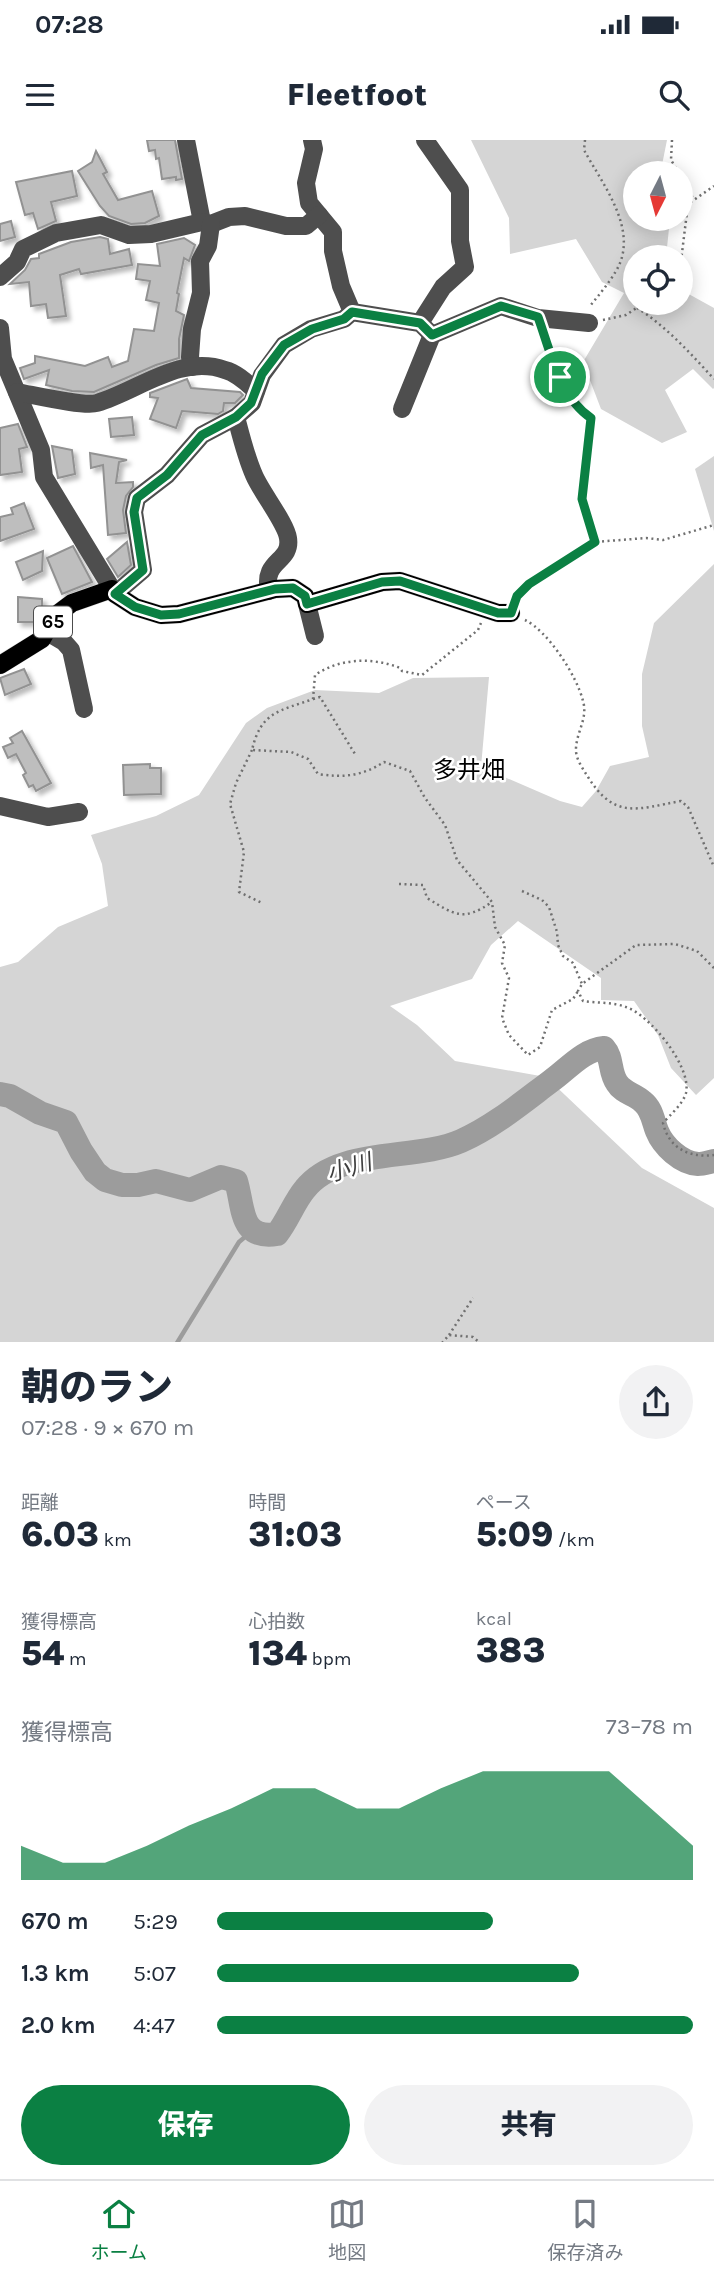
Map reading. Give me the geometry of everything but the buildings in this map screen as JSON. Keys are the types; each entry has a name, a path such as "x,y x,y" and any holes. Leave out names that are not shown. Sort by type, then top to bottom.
{"main road":[{"path":"114,591 135,607 161,615 179,614 269,591 293,588 305,596 307,604 382,582 400,581 498,613 511,613"},
{"name":"65","path":"0,665 42,639 56,615 72,603 114,591"}],"street":[{"path":"186,140 207,223 208,246 200,261 201,293 192,329 192,367"},
{"path":"312,140 314,149 306,183 309,203 333,232 333,251 341,286 352,312"},
{"path":"401,408 443,286 465,267 460,241 460,190 425,140"},
{"path":"0,277 17,262 23,249 56,233 100,225 129,235 151,234 245,216 286,226 306,226 319,215"},
{"path":"352,312 426,329 501,306 538,317 584,322"},
{"path":"0,328 1,359 41,450 44,477 114,591 143,570 134,512 137,498 167,475 202,435 236,417 251,403 262,374 284,345 312,329 344,319 352,312"},
{"path":"17,392 94,404 173,371 192,367 224,369 256,391"},
{"path":"236,417 253,475 288,537 287,550 268,572 269,591"},
{"path":"307,604 315,636"},
{"path":"47,632 64,642 71,650 84,709"},
{"path":"0,806 48,817 79,812"}],"path":[{"path":"584,322 617,270 624,249 623,227 584,150 585,140"},
{"path":"672,140 672,161"},
{"path":"683,245 688,204 714,186"},
{"path":"584,322 626,315"},
{"path":"648,315 700,362 714,379"},
{"path":"538,317 560,377 580,411 591,418 582,499 595,542"},
{"path":"714,525 663,540 646,538 595,542 529,584 517,596 511,613 531,623 553,644 569,670 583,701 584,720 575,749 578,761 603,797 610,804 626,809 681,801 688,807 714,867"},
{"path":"313,699 315,675 327,666 365,660 385,662 402,671 422,675 478,630 482,620 480,613 471,604"},
{"path":"262,903 239,892 244,852 230,804 256,733 269,716 320,697 355,754"},
{"path":"252,750 291,752 308,759 318,774 338,778 366,773 384,762 410,771 445,825 457,860 492,902 495,927 505,945 502,962 509,978 502,1018 509,1035 528,1055 540,1047 552,1010 573,999 582,984 636,945 675,944 697,951 714,968"},
{"path":"399,884 423,886 427,898 455,915 478,911 492,902"},
{"path":"522,891 534,899 542,900 549,907 558,945 563,956 573,963 582,984"},
{"path":"578,992 583,1001 627,1007 660,1034 679,1062 687,1090 684,1099 663,1123 666,1135 682,1152 698,1157 714,1155"},
{"path":"442,1342 473,1298"},
{"path":"449,1335 473,1337 480,1342"}],"shaded area":[{"path":"471,140 667,140 663,161 623,161 623,231 669,231 667,245 623,245 623,292 602,282 576,239 510,254 509,218"},
{"path":"623,295 623,315 693,315 693,296 714,308 714,388 693,369 665,390 687,432 662,443 601,409 583,362"},
{"path":"714,456 714,531 695,469"},
{"path":"714,564 714,1078 696,1095 671,1068 658,1035 634,1001 601,1000 601,978 518,921 491,945 472,979 390,1006 417,1025 455,1061 546,1077 642,1168 714,1208 714,1342 0,1342 0,967 18,962 58,927 108,906 102,864 91,835 156,816 199,795 246,723 267,708 315,690 379,693 413,678 489,677 481,767 560,801 582,807 596,791 610,766 649,757 642,726 642,674 654,623"}],"waterway":[{"name":"小川","path":"0,1094 66,1122 95,1172 105,1180 122,1185 156,1181 190,1190 221,1177 236,1181 245,1220 249,1227 265,1235 277,1234 301,1194 319,1176 357,1161 422,1151 461,1141 507,1114 582,1056 604,1048 617,1083 646,1105 660,1137 668,1148 692,1163 714,1161"},
{"path":"178,1342 239,1242 252,1231"}],"district":[{"name":"多井畑","path":"469,770"}],"route":[{"path":"501,306 538,317 560,377 580,411 591,418 582,499 595,542 529,584 517,596 511,613 498,613 400,581 382,582 307,604 305,596 293,588 275,589 179,614 161,615 135,607 115,594 143,570 134,512 137,498 167,475 202,435 236,417 251,403 262,374 284,345 312,329 344,319 352,312 420,323 432,335 501,306"}]}
